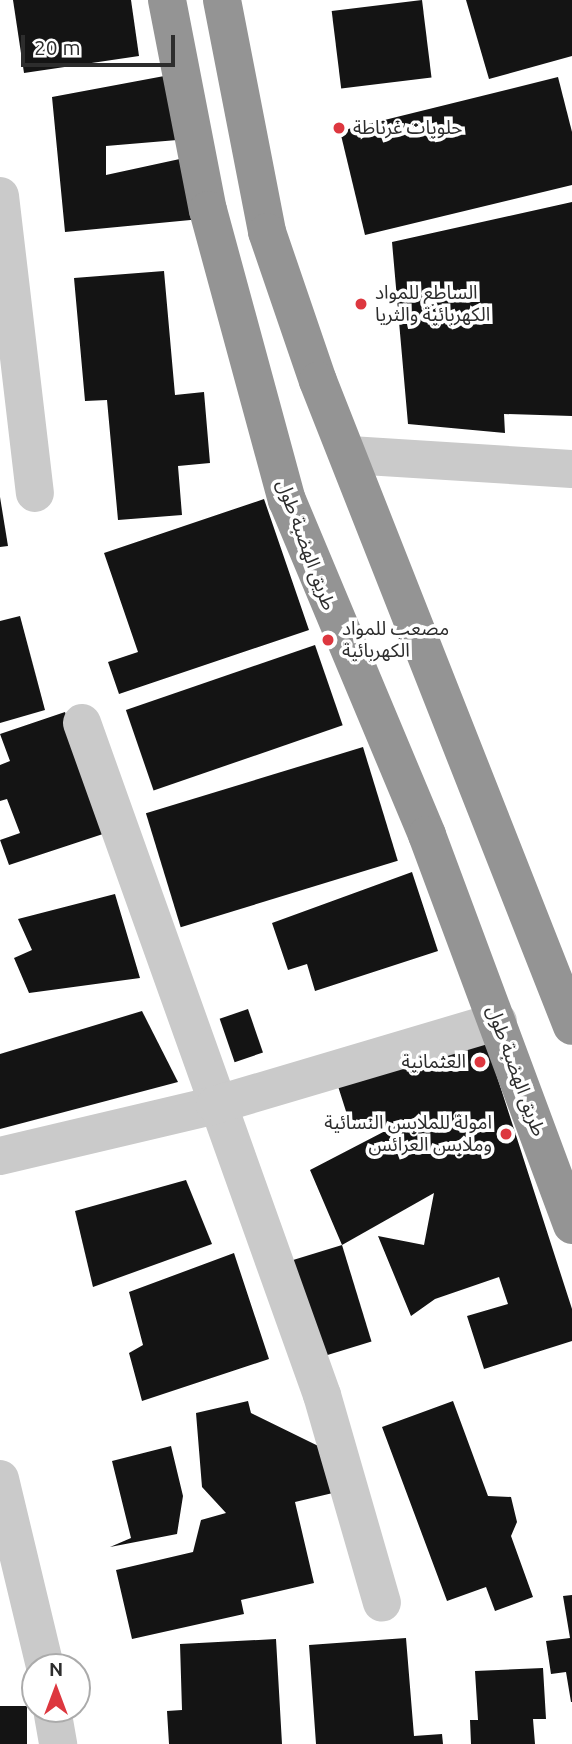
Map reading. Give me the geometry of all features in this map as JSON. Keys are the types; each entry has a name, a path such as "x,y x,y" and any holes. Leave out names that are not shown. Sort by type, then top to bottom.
{"highway":[{"name":"طريق الهضبة طول","path":"167,0 208,210 287,500 498,1021 572,1225"},
{"path":"222,0 267,232 350,455 572,1026"}],"street":[{"path":"0,196 35,493"},
{"path":"350,455 572,469"},
{"path":"82,723 215,1105 322,1395 382,1603"},
{"path":"0,1156 215,1105 498,1021"},
{"path":"0,1479 42,1653"},
{"path":"54,1723 58,1744"}],"building":[{"path":"13,0 131,0 139,56 24,73"},
{"path":"422,0 432,77 341,89 332,11"},
{"path":"466,0 572,0 572,56 489,79"},
{"path":"175,74 189,139 106,146 106,175 189,157 201,219 65,232 52,97"},
{"path":"558,77 572,132 572,185 365,235 340,131"},
{"path":"572,202 572,416 504,414 505,433 408,424 392,242"},
{"path":"164,271 175,395 204,392 210,463 178,466 182,515 118,520 107,400 85,401 74,278"},
{"path":"0,497 8,546 0,547"},
{"path":"264,499 309,630 119,694 108,662 138,652 104,553"},
{"path":"20,616 45,710 0,723 0,621"},
{"path":"315,645 343,725 154,790 126,710"},
{"path":"65,712 106,833 9,865 0,840 20,833 7,799 0,801 0,765 10,761 0,734"},
{"path":"363,747 398,861 181,927 146,813"},
{"path":"412,872 438,951 315,991 307,964 288,970 272,923"},
{"path":"115,894 140,978 29,993 14,958 32,950 18,919"},
{"path":"248,1009 263,1052 235,1062 220,1019"},
{"path":"142,1011 178,1082 0,1129 0,1054"},
{"path":"483,1033 572,1309 572,1341 484,1369 467,1316 508,1304 499,1277 435,1299 411,1316 378,1236 424,1245 434,1193 342,1245 310,1170 389,1129 351,1127 336,1080"},
{"path":"186,1180 212,1244 93,1287 75,1211"},
{"path":"342,1245 372,1342 322,1357 292,1260"},
{"path":"234,1253 269,1359 142,1401 129,1353 143,1345 129,1292"},
{"path":"248,1401 251,1413 353,1463 358,1487 295,1502 314,1583 241,1600 244,1614 132,1639 116,1570 193,1552 201,1520 226,1513 202,1487 196,1413"},
{"path":"453,1401 488,1496 511,1497 517,1522 511,1536 533,1597 495,1611 486,1587 447,1601 382,1427"},
{"path":"171,1446 183,1496 177,1534 110,1547 131,1538 112,1461"},
{"path":"572,1595 571,1702 566,1672 551,1674 546,1641 570,1638 563,1596"},
{"path":"406,1638 414,1736 442,1734 443,1744 316,1744 309,1645"},
{"path":"276,1639 282,1744 169,1744 167,1711 182,1710 180,1644"},
{"path":"543,1668 546,1719 533,1719 535,1744 471,1744 470,1720 478,1720 475,1671"},
{"path":"0,1706 21,1706 21,1723 27,1723 27,1744 0,1744"}],"place":[{"name":"حلويات غرناطة","path":"339,128"},
{"name":"الساطع للمواد الكهربائية والثريا","path":"361,304"},
{"name":"مصعب للمواد الكهربائية","path":"328,640"},
{"name":"العثمانية","path":"480,1062"},
{"name":"امولة للملابس النسائية وملابس العرائس","path":"506,1134"}]}
